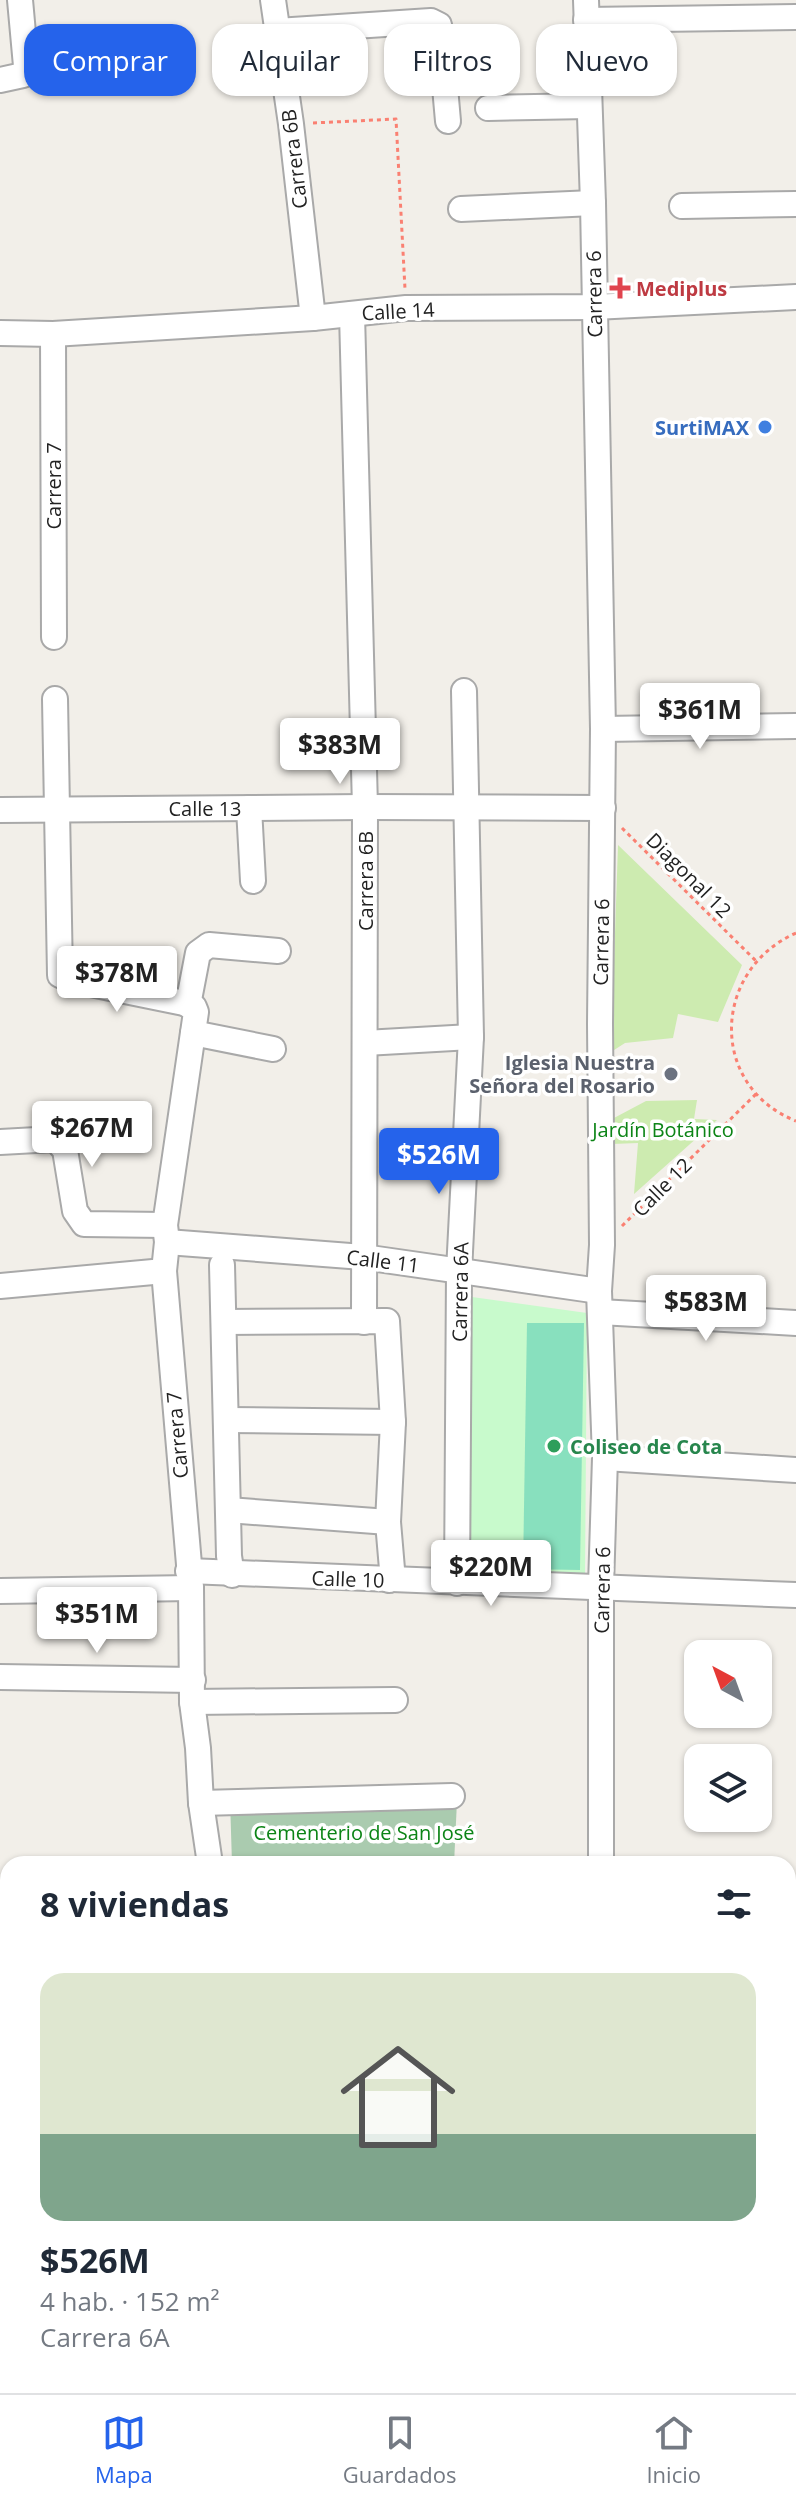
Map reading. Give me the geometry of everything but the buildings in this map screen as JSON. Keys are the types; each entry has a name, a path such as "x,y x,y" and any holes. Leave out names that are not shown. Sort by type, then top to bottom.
{"street":[{"path":"12,77 26,57 20,0"},
{"name":"Carrera 6B","path":"273,0 276,24"},
{"path":"586,10 796,17"},
{"name":"Carrera 6","path":"586,10 593,203 603,729 600,1024 602,1245 599,1301 605,1458 601,1586 601,1856"},
{"path":"368,25 431,21 439,25 448,121"},
{"name":"Carrera 6B","path":"287,96 313,318"},
{"path":"488,108 589,106"},
{"path":"461,209 593,203"},
{"path":"682,206 796,204"},
{"name":"Calle 14","path":"0,333 53,334 313,318 406,308 594,307 796,297"},
{"name":"Carrera 6B","path":"352,314 365,807 364,1322"},
{"name":"Carrera 7","path":"53,334 54,637"},
{"name":"Carrera 6A","path":"457,1583 459,1271 471,1037 464,691"},
{"path":"55,699 60,975 191,1006"},
{"path":"603,729 796,726"},
{"path":"249,808 253,881"},
{"name":"Calle 13","path":"0,810 603,808"},
{"name":"Carrera 7","path":"209,1856 201,1803 192,1691 190,1580 164,1271 166,1233 193,1033 191,1006 198,953 209,945 278,951"},
{"path":"193,1033 273,1049"},
{"path":"365,1043 471,1037"},
{"name":"Calle 11","path":"0,1142 55,1139 61,1143 65,1150 75,1211 84,1224 363,1257 459,1271 599,1301 796,1323"},
{"path":"222,1265 232,1575"},
{"path":"0,1286 164,1271"},
{"path":"224,1322 387,1321 393,1422 388,1522 392,1569 389,1580"},
{"path":"226,1420 393,1422"},
{"path":"605,1458 796,1470"},
{"path":"228,1510 388,1522"},
{"name":"Calle 10","path":"0,1591 232,1575 796,1595"},
{"path":"0,1677 192,1691 395,1700"},
{"path":"201,1803 452,1796"}],"path":[{"path":"291,124 396,119 406,308"},
{"name":"Diagonal 12","path":"603,808 756,961"},
{"path":"796,933 769,948 756,961 737,992 731,1028 737,1063 756,1094 770,1107 796,1121"},
{"name":"Calle 12","path":"602,1245 756,1094"}],"green space":[{"path":"618,845 742,965 718,1022 678,1014 673,1038 625,1043 611,1052"},
{"name":"Jardín Botánico","path":"697,1100 694,1119 717,1120 634,1194 638,1143 612,1144 614,1118 646,1101"},
{"path":"472,1297 587,1313 585,1577 467,1569"},
{"name":"Coliseo de Cota","path":"527,1323 584,1323 580,1570 523,1569"},
{"name":"Cementerio de San José","path":"230,1799 457,1801 454,1856 232,1856"}],"place":[{"name":"Mediplus","path":"620,288"},
{"name":"SurtiMAX","path":"765,427"},
{"name":"Iglesia Nuestra Señora del Rosario","path":"671,1074"},
{"name":"Coliseo de Cota","path":"554,1446"}]}
